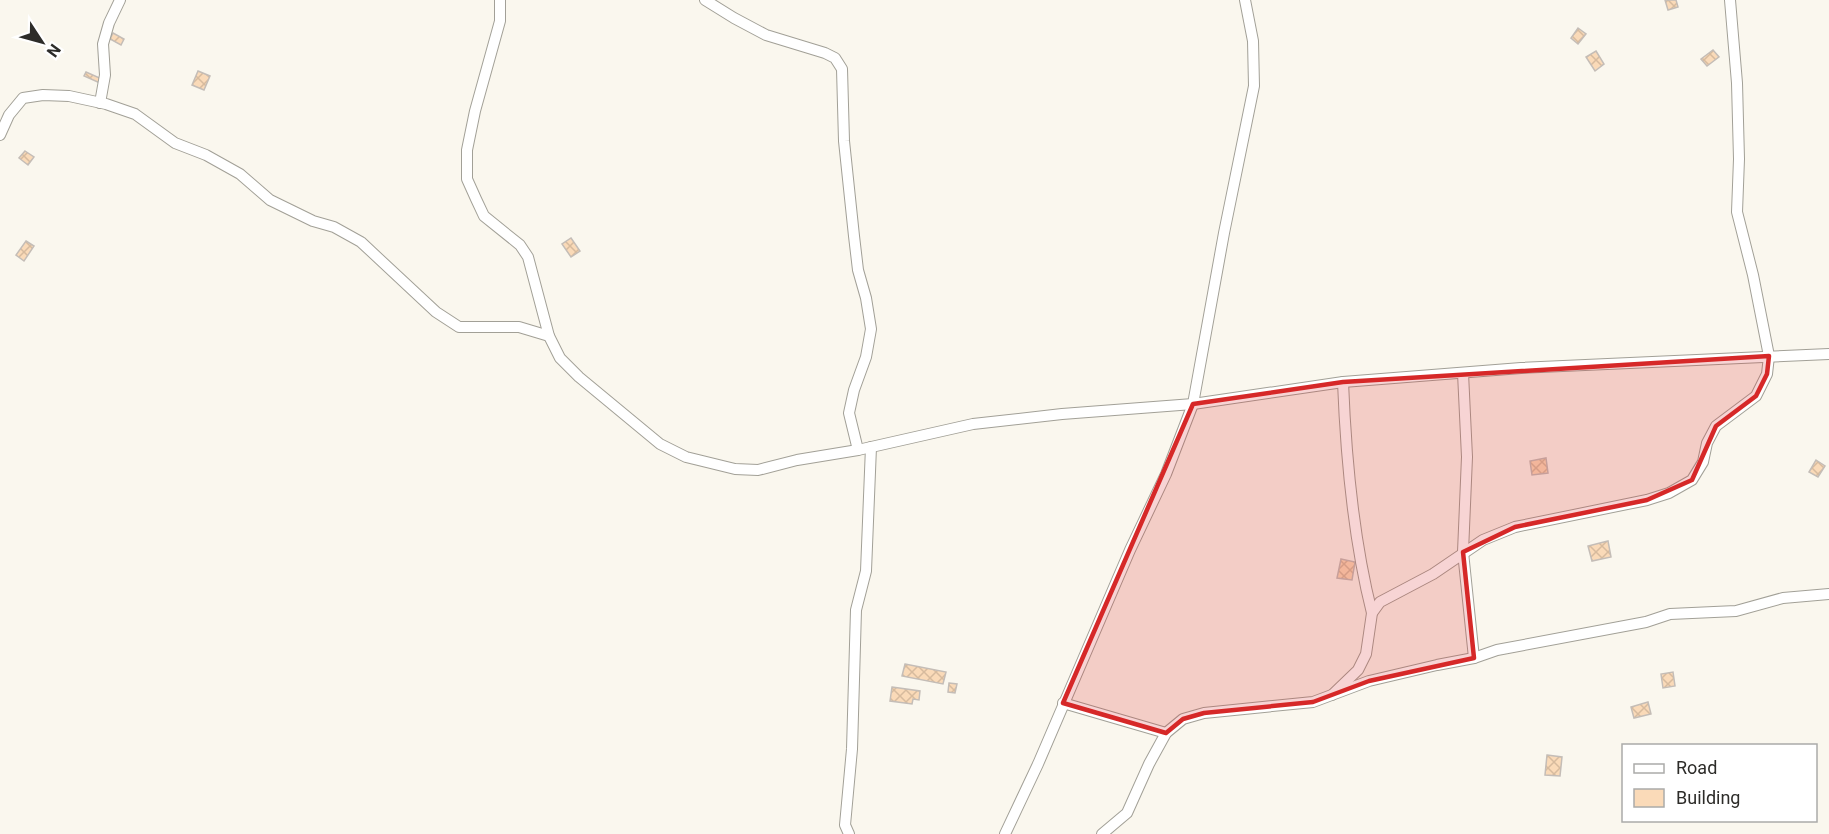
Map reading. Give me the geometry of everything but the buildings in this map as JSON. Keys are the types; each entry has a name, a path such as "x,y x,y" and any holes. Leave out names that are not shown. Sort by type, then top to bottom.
{"street":[{"path":"108,0 113,13"},
{"path":"100,103 105,75 103,44 113,13 120,0"},
{"path":"500,0 500,21 475,111 467,150 467,178 484,216 520,245 528,257 549,336 560,358 579,377 660,444 686,457 735,469 758,470 973,424 1073,413 1193,404 1343,382 1521,368 1829,354"},
{"path":"705,0 766,35 835,58 842,69 844,141 854,236 858,270 871,329 866,357 854,390 849,413 858,450"},
{"path":"1005,834 1130,549 1166,474 1193,404 1226,222 1254,86 1253,41 1245,0"},
{"path":"1372,613 1380,602 1433,574 1463,552 1483,540 1515,527 1669,494 1692,480 1703,462 1707,443 1716,426 1756,396 1767,374 1769,356 1753,275 1737,212 1739,159 1737,83 1730,0"},
{"path":"0,135 9,115 23,98 43,95 69,96 135,114 175,143 206,155 240,174 270,200 313,221 334,227 362,242 436,312 459,327 519,327 549,336"},
{"path":"1463,373 1467,457 1463,552 1474,658"},
{"path":"1332,695 1358,670 1366,654 1372,613 1363,577 1355,526 1346,452 1343,382"},
{"path":"849,834 845,825 852,749 856,610 866,571 871,447"},
{"path":"1102,834 1127,813 1149,764 1166,734 1183,719 1204,713 1312,702 1369,681 1437,664 1474,658 1497,650 1646,622 1670,614 1736,611 1783,598 1829,594"},
{"path":"1064,703 1166,734"}],"highlighted area":[{"path":"1769,356 1767,374 1756,396 1716,426 1692,480 1647,500 1515,527 1463,552 1474,658 1369,681 1313,702 1204,713 1183,719 1166,733 1063,703 1193,404 1343,382"}]}
